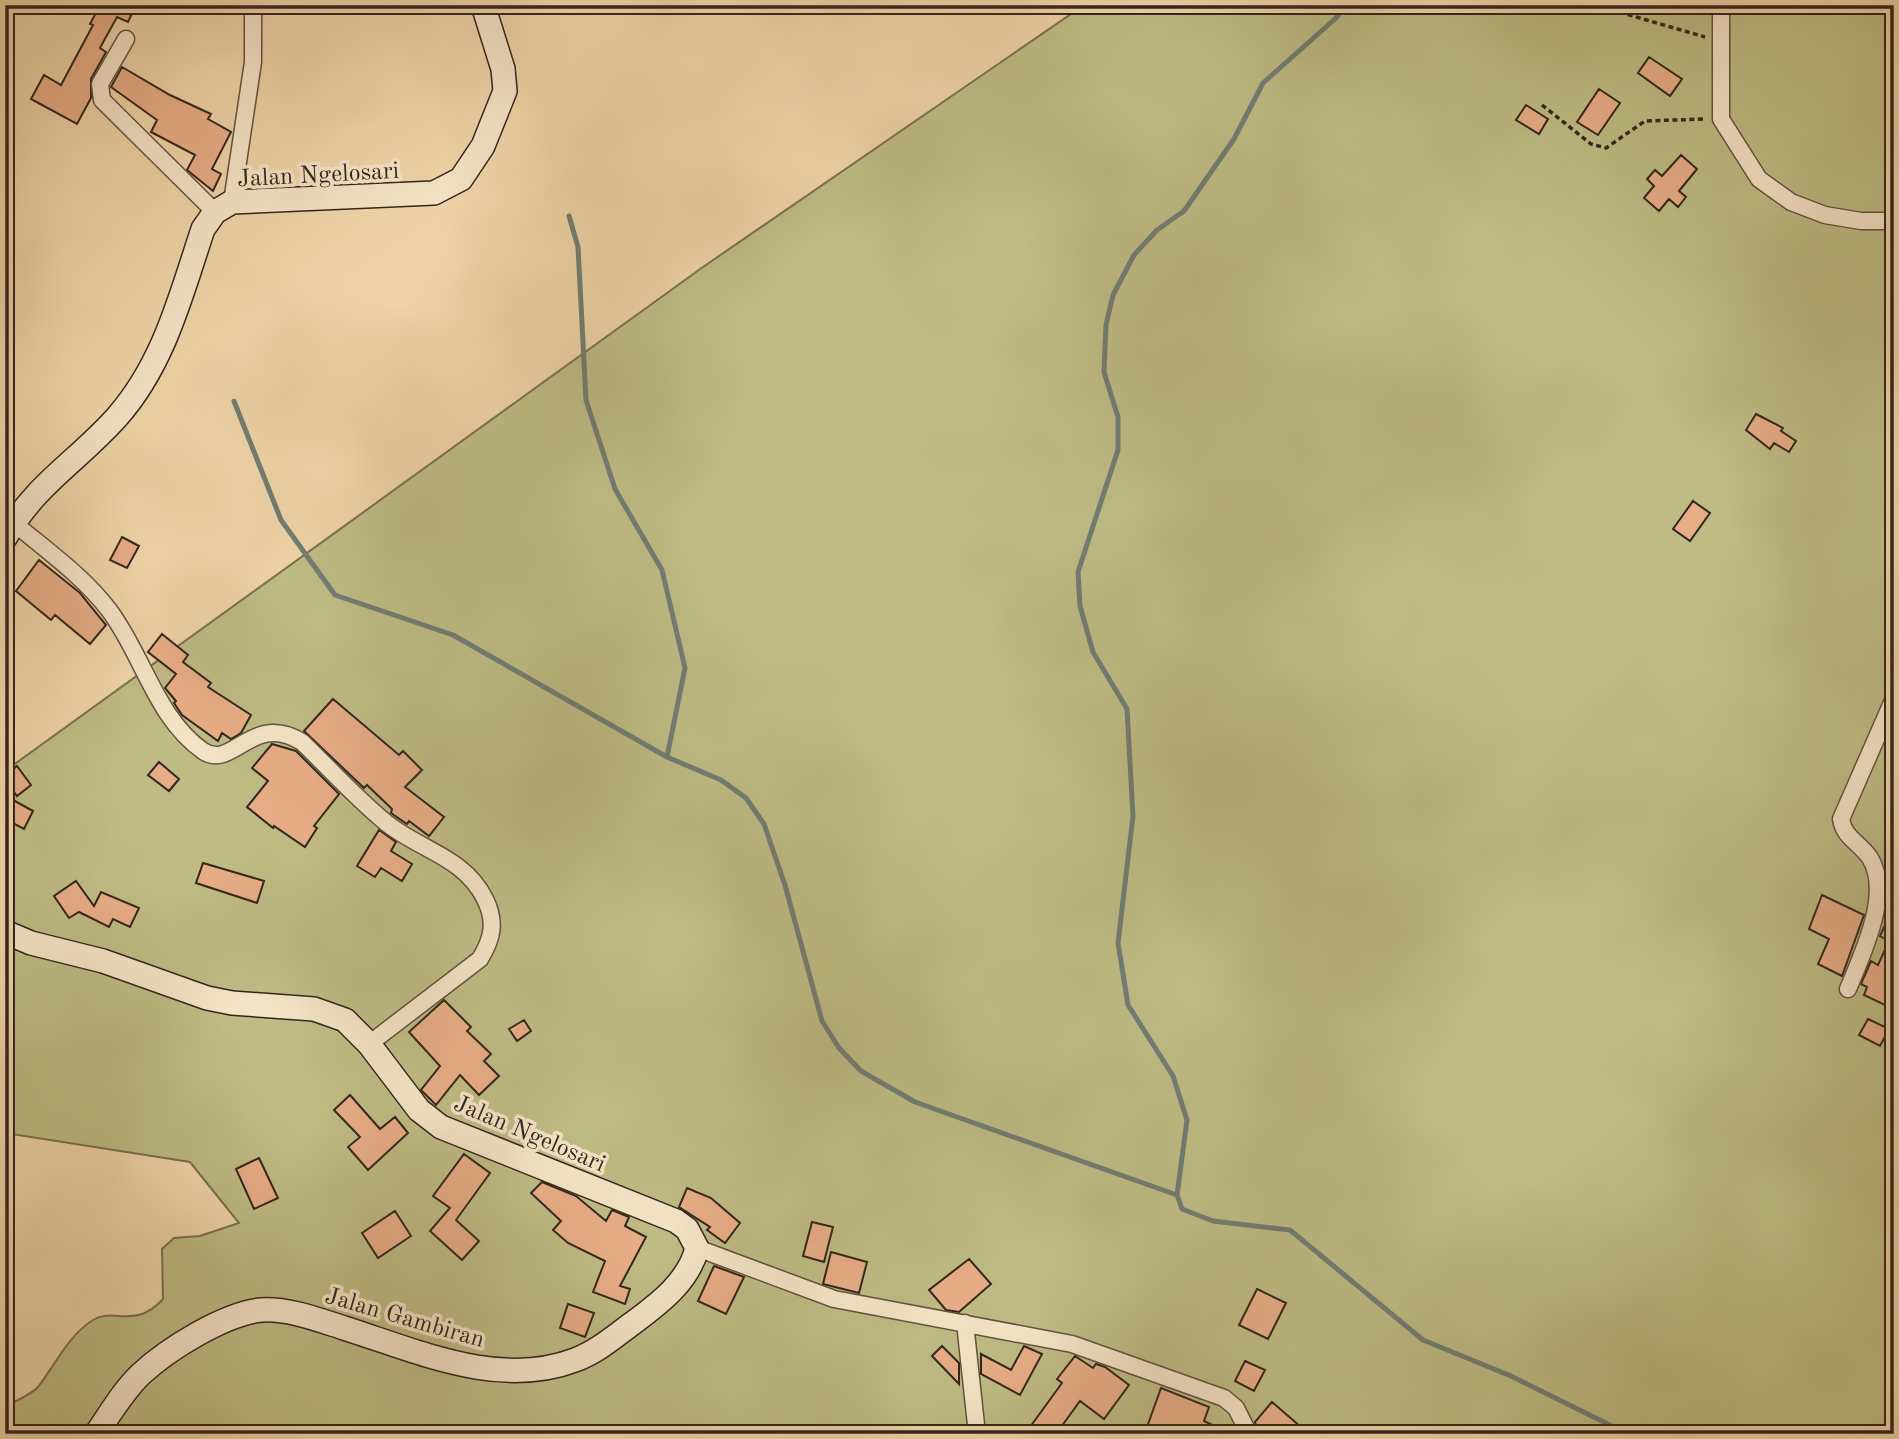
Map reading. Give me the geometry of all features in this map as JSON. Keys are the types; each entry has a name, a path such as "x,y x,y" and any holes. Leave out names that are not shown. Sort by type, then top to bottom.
{"street":[{"path":"126,39 100,83 102,100 223,207 253,62 253,5"},
{"name":"Jalan Ngelosari","path":"9,530 38,491 116,419 136,394 159,353 203,229 223,207 434,193 461,179 484,145 505,91 503,69 483,5"},
{"path":"1721,5 1721,119 1759,178 1791,202 1825,215 1861,221 1894,221"},
{"path":"9,530 71,570 109,610 124,632 173,722 196,746 207,754 219,755 261,734 274,731 288,734 302,742 384,822 466,870 478,886 491,912 493,929 489,945 480,959 369,1044"},
{"path":"1848,989 1871,932 1876,898 1870,858 1847,835 1841,819 1894,698"},
{"name":"Jalan Ngelosari","path":"5,932 31,943 103,961 207,998 232,1003 314,1009 345,1020 369,1044 419,1110 441,1128 676,1221 687,1229 697,1248"},
{"path":"697,1248 834,1299 1072,1344 1206,1390 1236,1408 1249,1434"},
{"name":"Jalan Gambiran","path":"96,1434 140,1375 172,1349 231,1318 262,1310 315,1319 457,1364 506,1371 548,1367 576,1360 636,1321 684,1277 697,1248"},
{"path":"965,1323 977,1434"}],"path":[{"path":"1595,5 1721,42"},
{"path":"1542,104 1591,144 1606,148 1645,121 1721,119"}],"shaded area":[{"path":"1084,5 1894,5 1894,1434 5,1434 5,1407 38,1387 84,1326 101,1317 143,1314 163,1299 162,1249 174,1238 200,1236 239,1223 190,1162 5,1133 5,771 703,267"}],"building":[{"path":"91,5 136,5 128,22 117,17 100,48 106,52 91,79 91,98 77,124 31,99 44,75 61,85 93,25 90,24 98,9"},
{"path":"1649,57 1682,79 1670,96 1638,73"},
{"path":"122,67 170,95 211,114 208,119 231,132 212,169 221,174 213,191 187,170 195,155 151,132 157,120 111,87"},
{"path":"1599,89 1620,103 1598,135 1577,122"},
{"path":"1526,105 1548,119 1539,134 1516,120"},
{"path":"1681,155 1697,169 1679,191 1686,197 1678,207 1669,199 1659,211 1644,198 1654,186 1647,179 1655,170 1662,176"},
{"path":"1756,414 1783,428 1781,431 1796,441 1789,452 1774,443 1770,449 1746,430"},
{"path":"1693,501 1710,513 1690,541 1673,529"},
{"path":"122,537 139,546 127,568 110,560"},
{"path":"39,560 80,593 106,625 90,644 55,615 51,620 16,591"},
{"path":"162,634 188,655 183,662 211,683 208,687 251,715 241,733 231,739 222,733 218,741 182,715 174,703 176,701 165,688 176,674 148,652"},
{"path":"333,699 399,755 403,751 422,770 405,787 444,817 429,836 409,821 407,824 391,813 392,809 367,785 364,788 304,731"},
{"path":"272,744 296,751 339,794 314,826 317,828 305,847 274,826 273,828 247,807 268,781 252,768"},
{"path":"159,762 179,779 169,791 148,775"},
{"path":"17,766 31,785 17,796 5,776"},
{"path":"13,800 33,811 24,829 5,819"},
{"path":"379,830 396,842 391,851 412,864 402,881 381,868 375,877 357,866"},
{"path":"203,863 264,881 257,903 196,883"},
{"path":"76,881 94,906 101,892 139,908 130,927 113,919 109,927 79,912 69,918 54,896"},
{"path":"1822,895 1864,915 1842,976 1818,964 1829,939 1809,929"},
{"path":"1894,905 1894,991 1887,1006 1864,995 1867,987 1861,984 1871,961 1878,965 1889,941 1880,936"},
{"path":"444,1000 471,1027 467,1031 491,1054 484,1061 499,1076 479,1095 460,1075 436,1105 421,1090 440,1066 409,1032"},
{"path":"1868,1019 1889,1029 1880,1046 1859,1035"},
{"path":"524,1020 531,1031 517,1041 509,1029"},
{"path":"350,1095 380,1129 395,1117 408,1133 368,1170 348,1147 360,1137 334,1110"},
{"path":"464,1154 490,1173 456,1220 479,1241 462,1260 430,1231 450,1208 433,1196"},
{"path":"259,1158 278,1198 254,1209 236,1169"},
{"path":"542,1182 576,1196 606,1221 612,1210 629,1217 625,1226 646,1237 620,1286 630,1289 625,1304 593,1292 605,1261 568,1243 553,1230 561,1221 531,1193"},
{"path":"687,1188 711,1198 740,1223 725,1243 707,1230 710,1227 679,1207"},
{"path":"395,1211 411,1236 378,1258 362,1233"},
{"path":"812,1222 833,1227 824,1262 803,1256"},
{"path":"831,1252 867,1262 859,1293 823,1284"},
{"path":"969,1259 991,1284 959,1312 946,1310 929,1290"},
{"path":"714,1266 744,1277 726,1314 698,1301"},
{"path":"1257,1289 1286,1303 1268,1339 1239,1325"},
{"path":"568,1304 594,1313 585,1337 560,1328"},
{"path":"942,1346 959,1363 959,1384 932,1356"},
{"path":"1024,1346 1042,1354 1020,1395 981,1374 981,1354 1011,1370"},
{"path":"1075,1356 1093,1368 1096,1364 1105,1367 1129,1385 1104,1419 1080,1401 1056,1434 1025,1434 1062,1383 1057,1379"},
{"path":"1245,1361 1265,1370 1254,1391 1235,1381"},
{"path":"1161,1388 1209,1407 1204,1421 1230,1434 1162,1434 1147,1427"},
{"path":"1272,1402 1309,1434 1259,1434 1255,1422"}],"waterway":[{"path":"1345,5 1336,18 1263,83 1234,139 1184,211 1157,230 1134,255 1113,295 1106,325 1104,372 1118,417 1118,450 1078,572 1080,606 1093,652 1127,709 1133,816 1118,943 1128,1005 1173,1076 1187,1120 1177,1195 1182,1209 1213,1221 1290,1230 1423,1340 1511,1376 1628,1434"},
{"path":"569,216 578,247 586,400 615,489 662,570 685,668 667,757"},
{"path":"234,401 281,520 335,595 453,635 667,757 721,780 746,798 764,824 785,885 822,1021 839,1048 861,1071 915,1102 1177,1195"}]}
